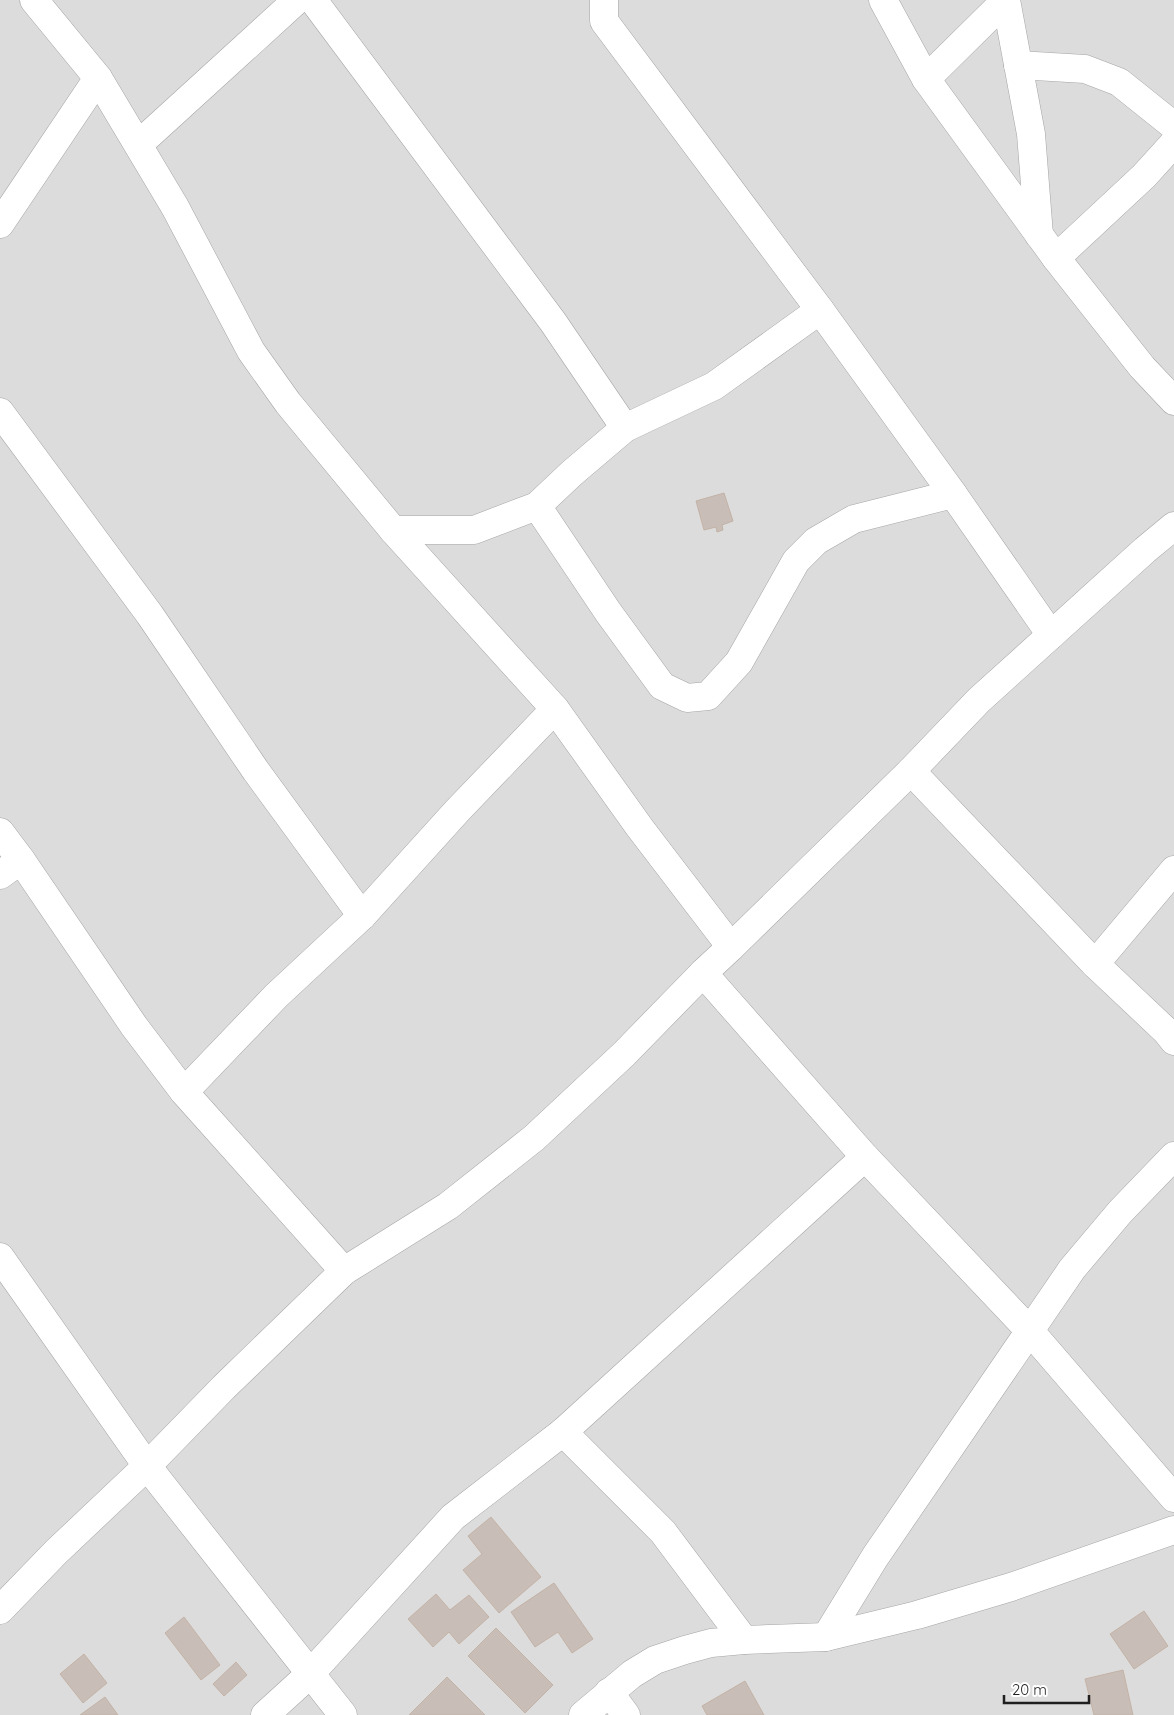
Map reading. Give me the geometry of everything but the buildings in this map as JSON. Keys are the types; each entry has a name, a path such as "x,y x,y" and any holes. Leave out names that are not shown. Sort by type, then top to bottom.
{"street":[{"path":"34,0 98,78 175,207 251,351 288,403 393,530 555,709 640,828 731,947"},
{"path":"138,144 297,0"},
{"path":"313,0 553,322 625,428"},
{"path":"604,0 604,21 820,310 953,494 1051,635"},
{"path":"883,0 926,79 1038,235 1142,366 1174,401"},
{"path":"926,79 1006,0"},
{"path":"1006,0 1031,134 1038,235"},
{"path":"1018,65 1085,69 1119,82 1174,126"},
{"path":"0,224 98,78"},
{"path":"1056,258 1144,176 1174,143"},
{"path":"393,530 474,530 537,506 625,428 714,386 820,310"},
{"path":"0,412 150,615 256,771 362,916"},
{"path":"537,506 608,612 662,686 687,698 708,696 739,662 796,561 816,541 854,519 953,494"},
{"path":"0,1610 56,1552 147,1466 224,1387 344,1271 448,1206 534,1138 624,1054 703,972 911,771 979,700 1174,526"},
{"path":"184,1092 276,996 362,916 456,811 555,709"},
{"path":"911,771 1095,964 1166,1031 1174,1041"},
{"path":"0,832 10,868 184,1092 344,1271"},
{"path":"1095,964 1174,870"},
{"path":"703,972 864,1157 1029,1330 1174,1498"},
{"path":"826,1637 875,1557 1072,1269 1120,1212 1174,1156"},
{"path":"265,1715 310,1674 453,1517 563,1432 864,1157"},
{"path":"0,1257 147,1466 343,1715"},
{"path":"563,1432 663,1532 744,1640"},
{"path":"583,1715 632,1674 655,1660 711,1643 826,1637 917,1614 1011,1587 1174,1530"},
{"path":"610,1692 626,1715"}],"shaded area":[{"path":"0,0 1174,0 1174,1715 0,1715"}]}
